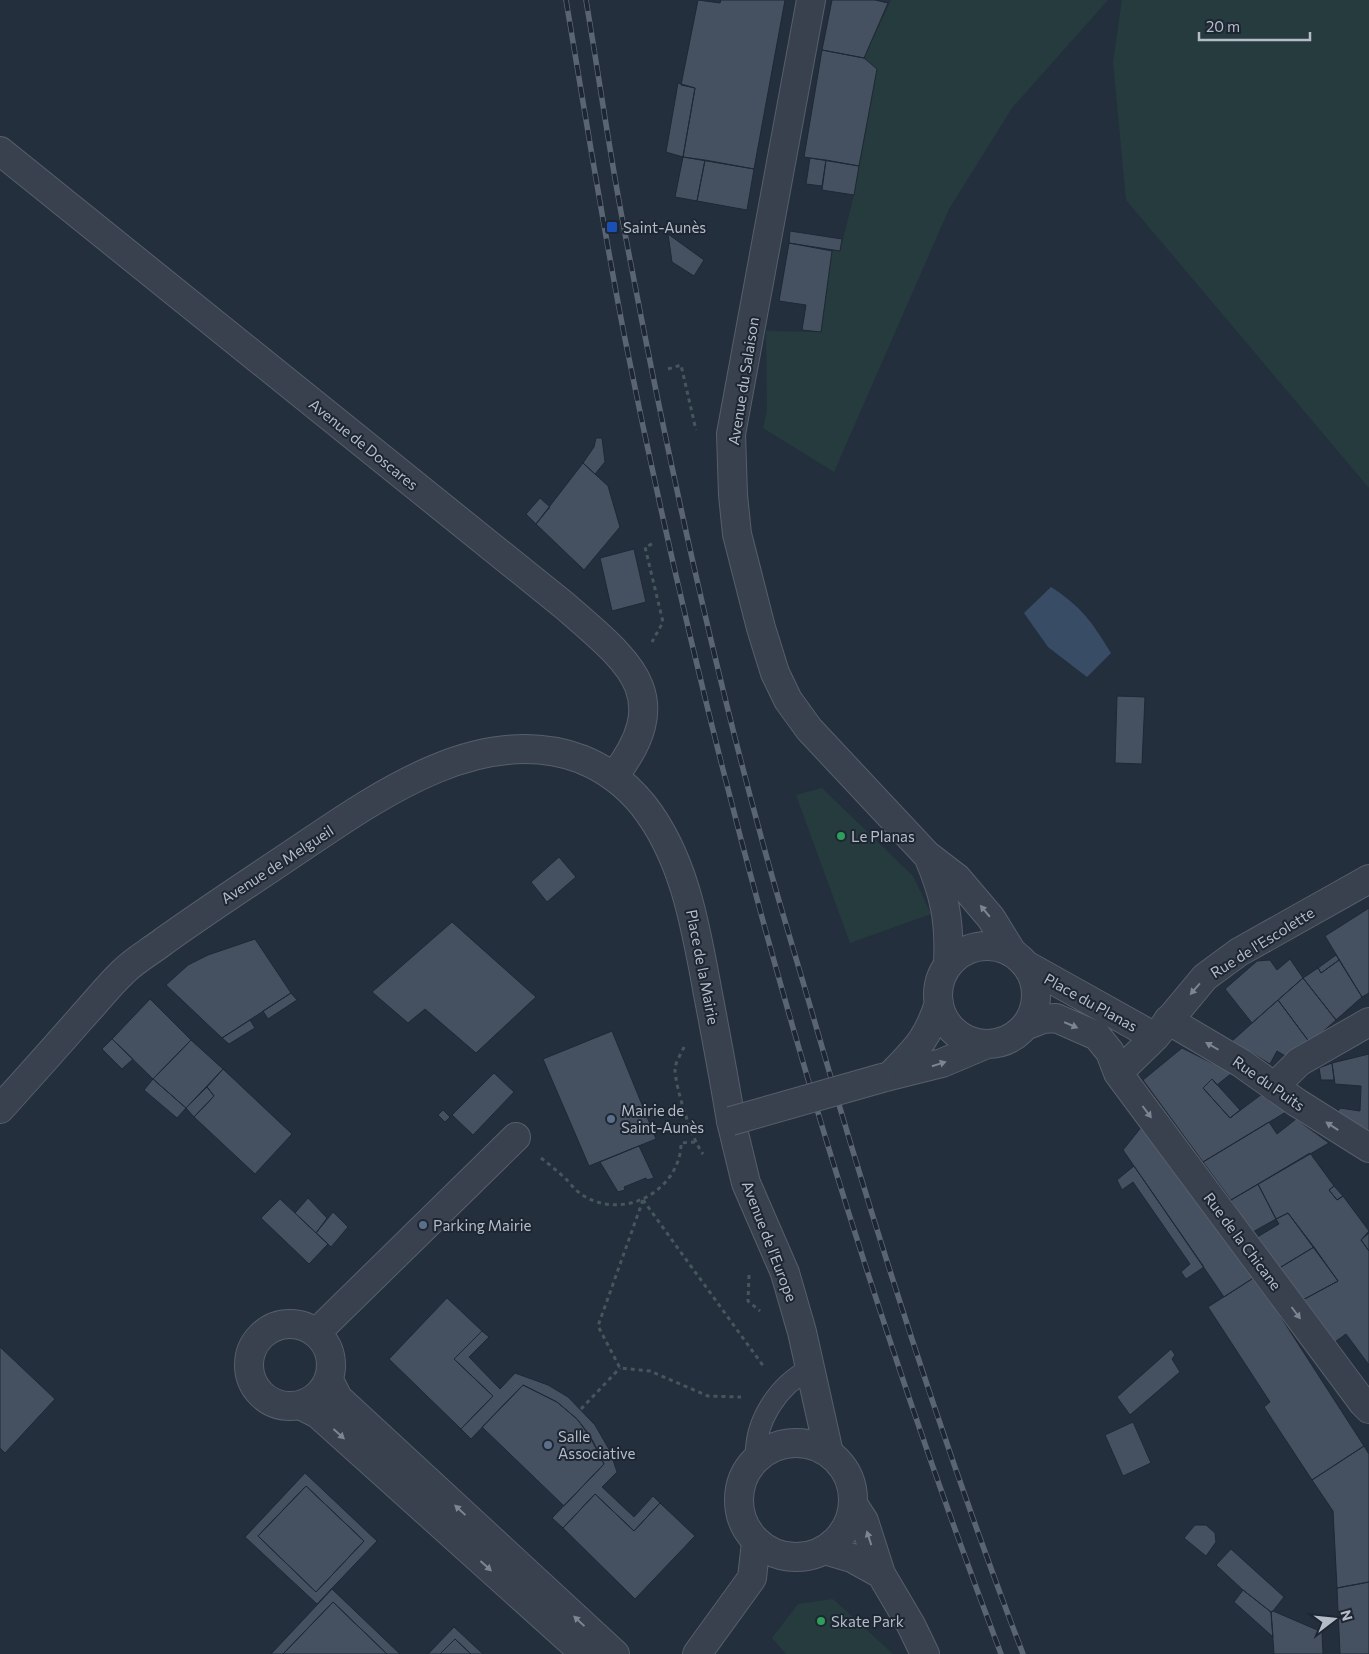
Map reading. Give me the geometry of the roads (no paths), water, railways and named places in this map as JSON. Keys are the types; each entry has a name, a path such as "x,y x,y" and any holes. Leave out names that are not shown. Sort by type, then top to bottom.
{"street":[{"name":"Avenue du Salaison","path":"811,0 731,434 733,495 737,534 775,673 788,700 809,729 927,855 957,878 991,918 1020,959"},
{"name":"Avenue de Doscares","path":"0,151 564,606 624,660 636,677 644,696 644,716 626,761 614,776"},
{"name":"Avenue de Melgueil","path":"0,1109 124,970 200,915 361,809 400,786 454,762 510,750 539,749 566,754 596,765 614,776"},
{"name":"Place de la Mairie","path":"614,776 642,803 655,822 673,858 693,910 731,1120"},
{"name":"Avenue du Salaison","path":"927,855 942,888 948,920 948,964"},
{"name":"Rue de l'Escolette","path":"1162,1028 1205,977 1239,952 1369,879"},
{"path":"731,1120 887,1076 904,1074 942,1063 987,1044 1008,1040 1025,1026 1032,1017 1037,996 1035,980 1020,959 990,945 978,946 956,956 948,964 939,983 938,1003 931,1027 920,1045 887,1076"},
{"name":"Place du Planas","path":"1020,959 1162,1028 1118,1073 1110,1052 1097,1036 1056,1018 1042,1019 1025,1026"},
{"path":"938,1003 942,1014 955,1032 976,1043 987,1044"},
{"path":"1274,1087 1300,1062 1369,1022"},
{"name":"Rue du Puits","path":"1162,1028 1241,1062 1274,1087 1369,1148"},
{"name":"Rue de la Chicane","path":"1118,1073 1363,1403 1369,1408"},
{"name":"Avenue de l'Europe","path":"731,1120 746,1183 785,1273 813,1380 829,1453"},
{"path":"316,1333 516,1137"},
{"path":"289,1324 303,1326 316,1333 325,1343 330,1354 331,1367 328,1380 322,1391 312,1400 300,1405 287,1406 275,1403 264,1397 255,1386 250,1373 249,1358 254,1345 263,1334 275,1326 289,1324"},
{"path":"328,1380 338,1398 615,1654"},
{"path":"792,1443 813,1380"},
{"path":"300,1405 318,1414 585,1654"},
{"path":"752,1578 816,1553 839,1538 849,1522 853,1504 852,1486 843,1468 829,1453 812,1445 792,1443 773,1447 756,1458 744,1474 739,1491 739,1510 745,1527 756,1542 772,1553 789,1557 816,1553 852,1558 881,1574"},
{"path":"853,1504 864,1521 881,1574 911,1625 925,1654"},
{"path":"697,1654 752,1578 756,1542"}],"lane":[{"path":"756,1458 755,1440 766,1412 777,1396 793,1379 813,1380"}],"water":[{"path":"1051,587 1086,616 1111,653 1087,677 1048,647 1024,613"}],"railway":[{"path":"566,0 625,339 660,506 699,673 741,839 786,1004 835,1169 887,1332 942,1494 1001,1654"},
{"path":"586,0 616,186 652,373 704,613 744,772 765,851 837,1097 911,1337 965,1496 1023,1654"}],"place":[{"name":"Saint-Aunès","path":"612,227"},
{"name":"Le Planas","path":"841,836"},
{"name":"Mairie de Saint-Aunès","path":"611,1119"},
{"name":"Parking Mairie","path":"423,1225"},
{"name":"Salle Associative","path":"548,1445"},
{"name":"Skate Park","path":"821,1621"}]}
